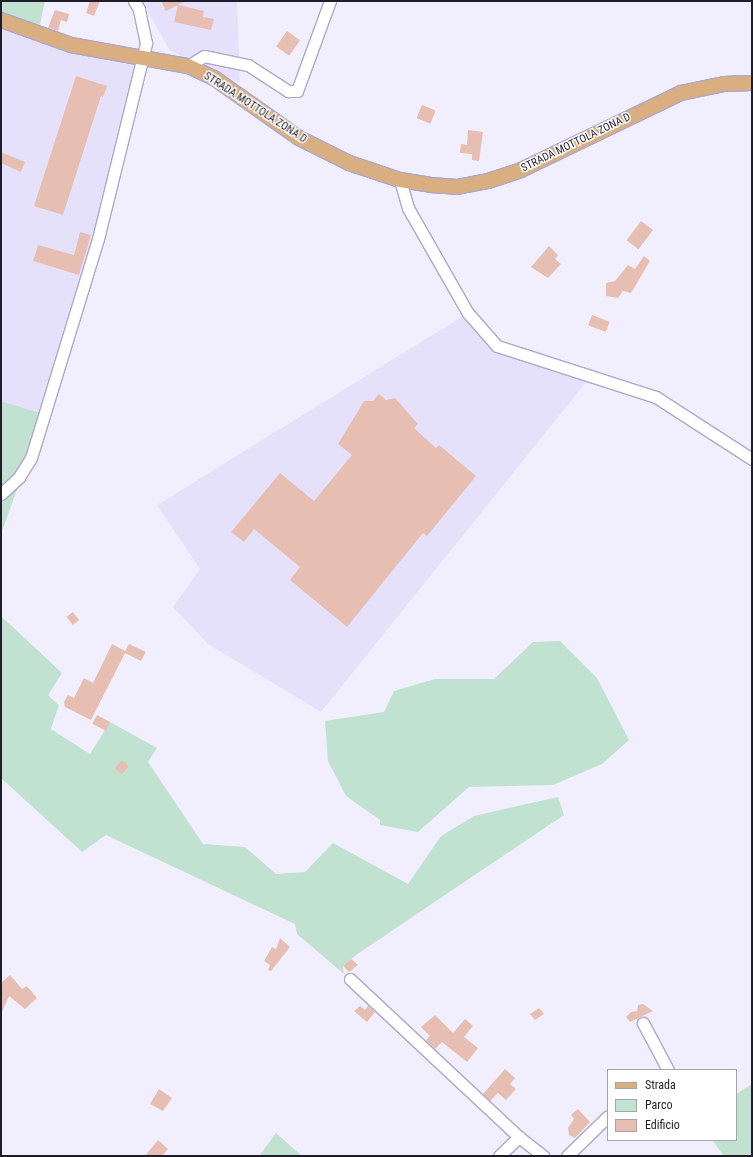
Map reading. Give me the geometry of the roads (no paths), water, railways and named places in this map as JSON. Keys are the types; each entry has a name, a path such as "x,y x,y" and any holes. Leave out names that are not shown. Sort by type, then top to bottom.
{"main road":[{"name":"STRADA MOTTOLA ZONA D","path":"1,20 71,45 143,56 188,66 214,78 299,138 349,163 400,180 457,187 488,181 521,170 681,93 724,84 752,83"}],"street":[{"path":"1,494 19,477 31,458 98,238 146,43 139,9 134,1"},
{"path":"188,66 204,56 248,65 288,91 297,91 330,1"},
{"path":"400,180 408,208 468,313 498,346 656,397 752,459"},
{"path":"350,979 519,1136 543,1156"},
{"path":"643,1023 667,1069"},
{"path":"567,1156 607,1117"},
{"path":"499,1156 519,1136"}]}
